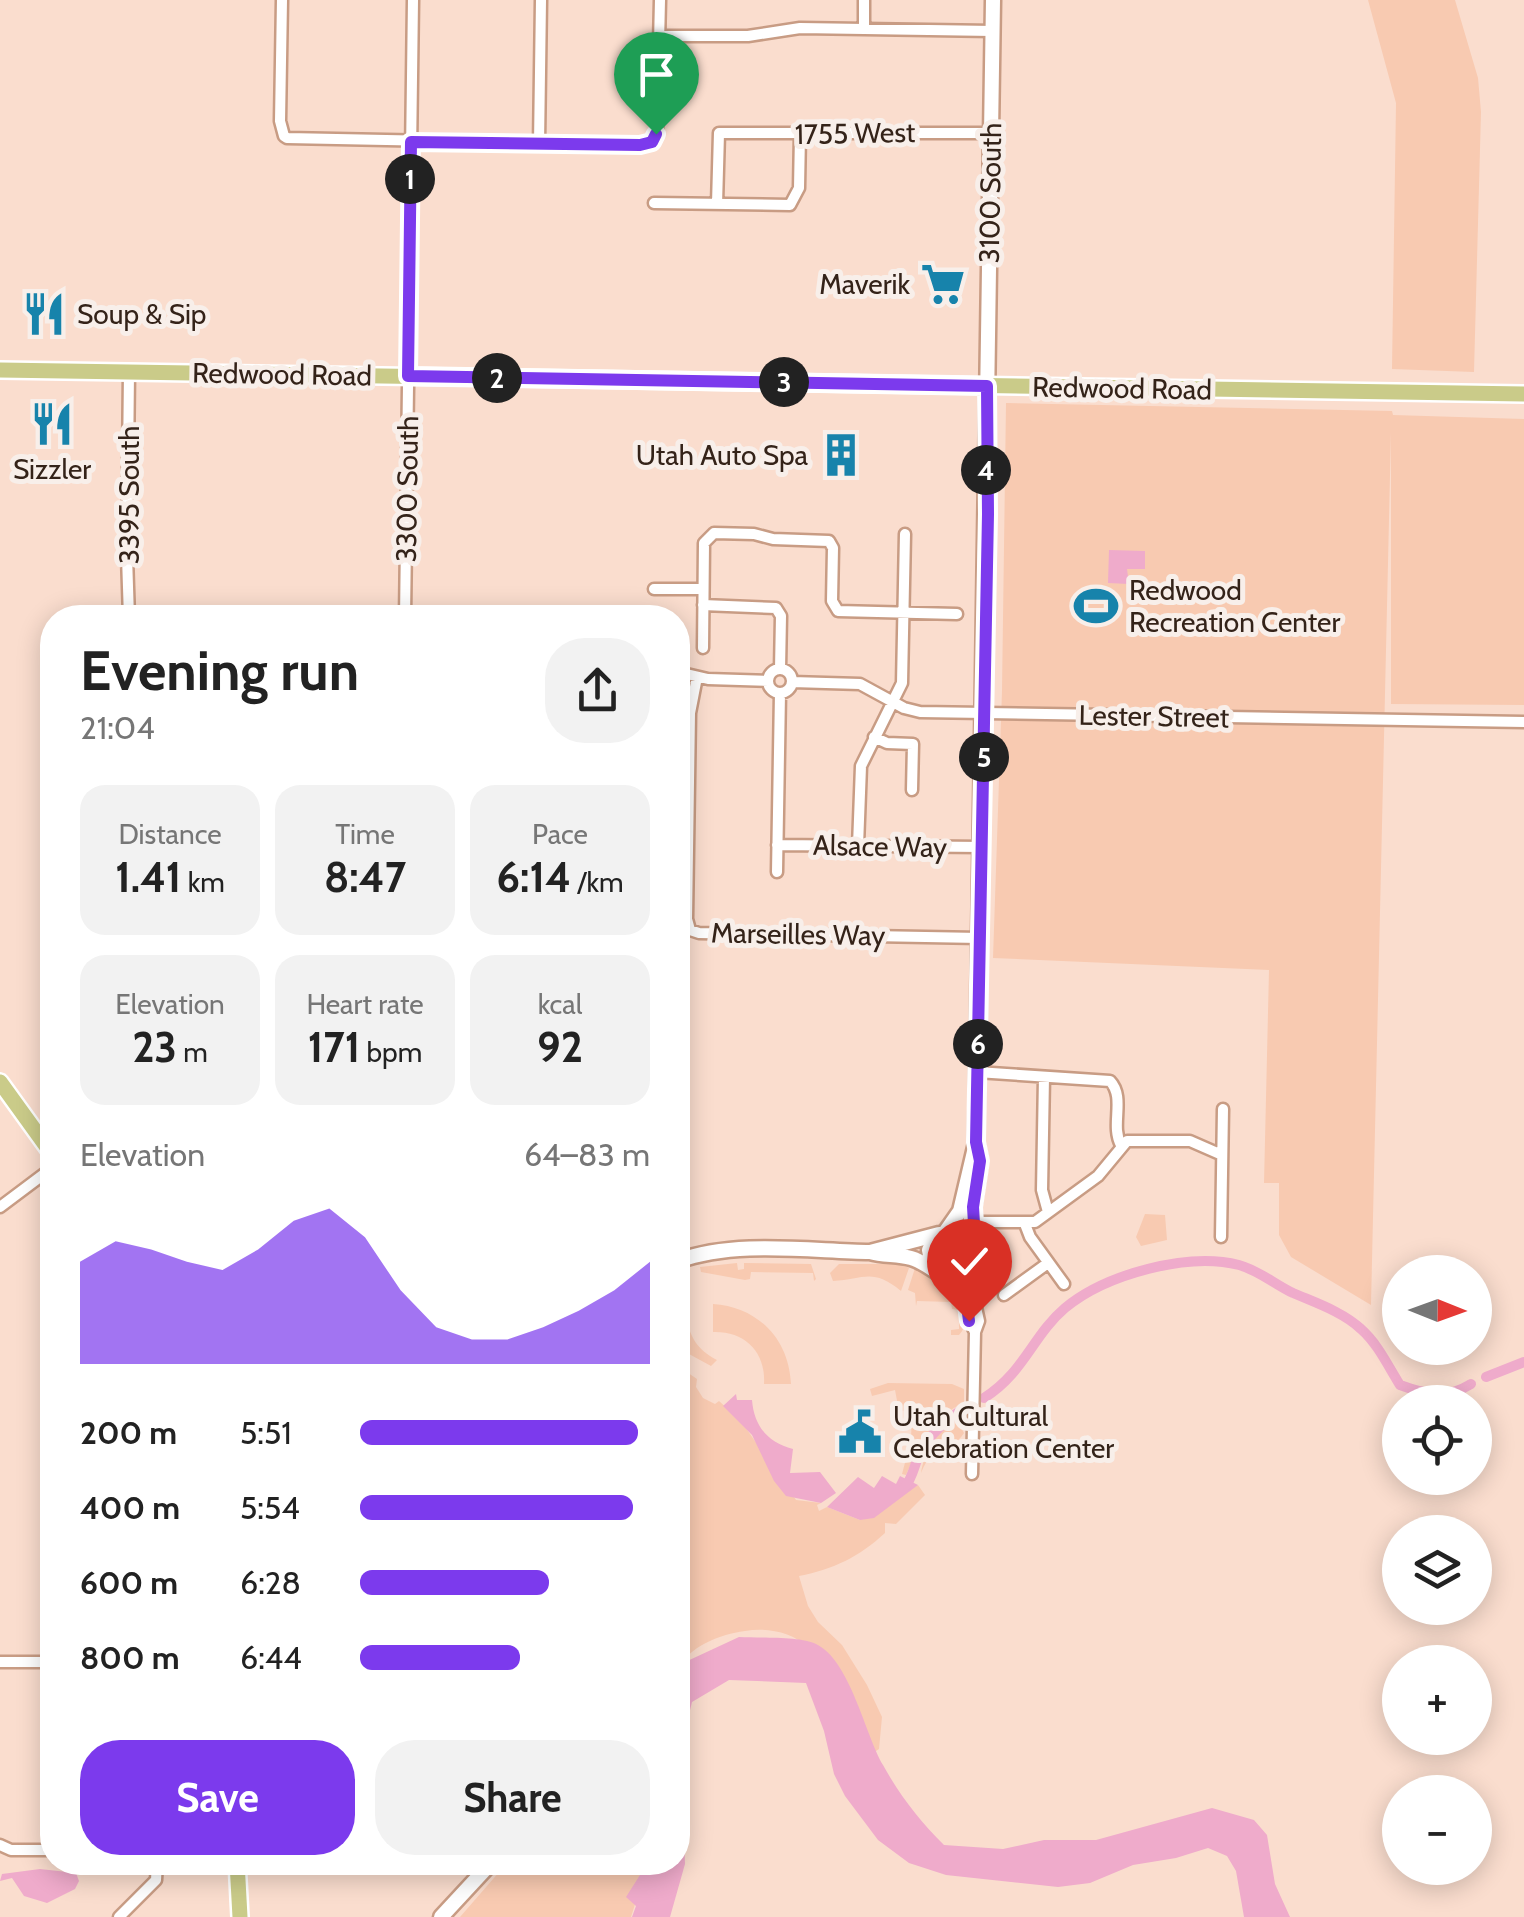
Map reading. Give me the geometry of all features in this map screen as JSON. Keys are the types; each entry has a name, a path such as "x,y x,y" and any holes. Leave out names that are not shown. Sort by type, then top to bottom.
{"main road":[{"name":"Redwood Road","path":"0,370 1524,394"},
{"path":"0,1082 40,1137"},
{"path":"238,1875 240,1917"}],"street":[{"path":"282,0 280,121 284,136 295,140 640,145 652,142 657,130 660,0"},
{"name":"3300 South","path":"405,605 413,0"},
{"path":"539,144 542,0"},
{"path":"864,0 864,29"},
{"name":"3100 South","path":"976,1142 993,0"},
{"path":"659,36 748,36 789,28 993,31"},
{"name":"1755 West","path":"717,204 719,133 991,133"},
{"path":"654,203 790,205 799,188 800,134"},
{"name":"3395 South","path":"129,605 130,372"},
{"path":"703,648 704,543 708,536 754,534 773,539 826,540 833,548 832,602 836,610 957,614"},
{"path":"858,846 860,775 874,736 902,683 905,534"},
{"path":"654,588 703,590"},
{"path":"703,605 776,608 781,616 780,670"},
{"path":"780,670 787,672 792,682 780,693 768,681 773,672 780,670"},
{"path":"690,675 768,681"},
{"name":"Marseilles Way","path":"690,713 697,677"},
{"name":"Lester Street","path":"792,682 851,683 876,690 892,702 920,712 1524,722"},
{"name":"Alsace Way","path":"777,872 780,693"},
{"path":"874,736 887,743 912,744 912,790"},
{"name":"Alsace Way","path":"778,844 982,847"},
{"name":"Marseilles Way","path":"690,930 980,938"},
{"path":"977,1072 1106,1079 1114,1084 1117,1096 1116,1133 1121,1144"},
{"path":"1044,1077 1042,1190 1048,1212"},
{"path":"1220,1237 1223,1108"},
{"path":"972,1222 1035,1222 1098,1176 1121,1144 1129,1141 1188,1141 1222,1154"},
{"path":"972,1474 978,1321 972,1288 972,1222 980,1161 976,1142"},
{"path":"933,1268 929,1250 963,1202 969,1160 976,1142"},
{"path":"0,1207 40,1177"},
{"path":"1025,1224 1064,1284"},
{"path":"690,1258 732,1250 870,1252 943,1233 965,1234 975,1256"},
{"path":"870,1252 887,1258 908,1257 949,1278 966,1297 969,1321 975,1332"},
{"path":"949,1278 962,1276 975,1256"},
{"path":"1004,1296 1048,1263"},
{"path":"0,1662 40,1662"},
{"path":"6,1848 40,1849"},
{"path":"120,1917 157,1875"},
{"path":"441,1917 480,1875"}],"shaded area":[{"path":"1368,0 1455,0 1478,78 1481,112 1474,372 1392,369 1396,103"},
{"path":"1006,403 1392,411 1393,415 1524,419 1524,705 1391,704 1391,432 1371,1305 1291,1257 1279,1235 1279,1183 1264,1183 1269,970 993,958"},
{"path":"1109,550 1145,551 1145,569 1127,569 1129,584 1108,583"},
{"path":"1145,1214 1165,1215 1167,1240 1141,1246 1136,1237"},
{"path":"737,1263 738,1270 744,1269 744,1263 811,1264 816,1279 813,1273 751,1272 750,1279 745,1280 701,1272 700,1267"},
{"path":"839,1264 902,1264 909,1268 901,1291 875,1277 833,1281 830,1273"},
{"path":"915,1268 954,1289 965,1318 959,1335 951,1335 951,1330 959,1329 959,1310 952,1309 951,1302 917,1301 916,1306 915,1293 908,1290"},
{"path":"713,1304 744,1311 768,1328 784,1353 791,1384 764,1384 761,1362 751,1346 735,1335 713,1332"},
{"path":"690,1330 704,1351 717,1360 711,1366 690,1355"},
{"path":"690,1374 697,1379 696,1387 703,1398 715,1404 719,1401 741,1421 796,1500 821,1503 817,1505 819,1511 827,1507 860,1520 918,1485 925,1495 896,1524 885,1523 885,1533 866,1549 835,1566 799,1576 808,1606 842,1645 882,1717 879,1749 870,1755 816,1656 795,1638 770,1630 753,1630 700,1646 690,1654"},
{"path":"888,1383 952,1384 964,1389 964,1403 935,1424 906,1475 902,1474 911,1440 912,1410 899,1411 895,1390 872,1396 870,1389"},
{"path":"736,1394 737,1400 752,1400 756,1418 770,1438 793,1449 790,1473 820,1472 836,1493 821,1503 786,1496 774,1481 752,1435 723,1406"},
{"path":"956,1419 964,1433 932,1455 921,1473 932,1442"},
{"path":"882,1476 896,1484 900,1476 918,1485 874,1518 860,1520 827,1507 858,1477 874,1488"},
{"path":"739,1637 816,1644 828,1653 847,1681 890,1776 911,1808 944,1845 1003,1849 1044,1840 1096,1840 1212,1808 1254,1820 1267,1835 1275,1884 1290,1917 1244,1917 1236,1871 1227,1856 1208,1848 1133,1865 1090,1883 1058,1887 946,1875 909,1863 878,1840 845,1796 834,1774 824,1731 806,1683 729,1680 692,1702 690,1710 690,1660"},
{"path":"40,1869 40,1875 77,1875 79,1881 75,1889 47,1903 24,1896 12,1878 0,1881 2,1874"},
{"path":"497,1875 644,1875 631,1917 460,1917"},
{"path":"640,1875 682,1875 670,1917 632,1917 636,1906 626,1897"}],"waterway":[{"path":"984,1398 1009,1377 1054,1319 1082,1296 1125,1276 1196,1261 1246,1267 1346,1318 1373,1341 1400,1385 1437,1394 1471,1384"},
{"path":"1486,1377 1524,1362"},
{"path":"904,1488 929,1439 961,1410"}],"place":[{"name":"Maverik","path":"943,284"},
{"name":"Soup & Sip","path":"44,314"},
{"name":"Sizzler","path":"52,424"},
{"name":"Utah Auto Spa","path":"841,455"},
{"name":"Redwood Recreation Center","path":"1096,606"},
{"name":"Utah Cultural Celebration Center","path":"860,1432"}],"route":[{"path":"656,134 652,142 640,145 411,142 408,376 987,386 976,1142 980,1161 972,1222 976,1256 968,1273 949,1278 966,1297 969,1321"}]}
